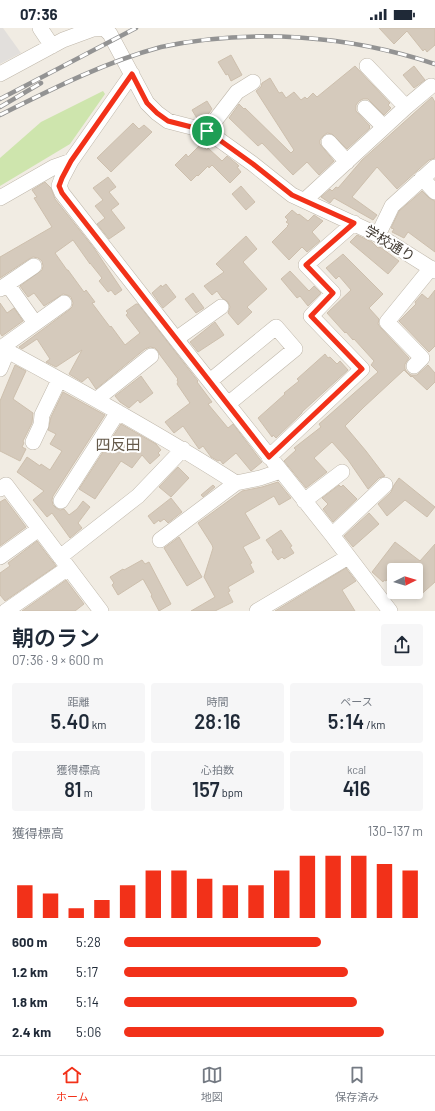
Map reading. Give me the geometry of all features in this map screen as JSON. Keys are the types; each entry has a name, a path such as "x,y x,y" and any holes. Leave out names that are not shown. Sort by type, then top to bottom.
{"street":[{"path":"40,28 52,46"},
{"path":"0,74 63,40 93,29 106,29"},
{"name":"学校通り","path":"106,29 147,103 157,113 168,121 207,131 253,164 292,195 378,235 433,269"},
{"path":"367,66 406,107"},
{"path":"132,74 71,161 59,186 62,193 332,535 390,611"},
{"path":"207,131 237,92 253,82"},
{"path":"304,200 431,86"},
{"path":"365,108 384,127"},
{"path":"329,142 347,162"},
{"path":"0,198 54,167 71,161"},
{"path":"378,235 392,206 435,167"},
{"path":"422,178 435,192"},
{"path":"269,457 362,369 311,316 333,293 306,265 354,223"},
{"path":"34,266 4,287 35,323"},
{"path":"414,366 422,358 387,322 433,269"},
{"path":"0,369 3,349 35,323 64,303"},
{"path":"176,339 221,307"},
{"path":"210,381 276,327 295,349 228,404"},
{"path":"3,349 96,399 183,449 236,484"},
{"path":"96,399 151,356"},
{"path":"33,442 41,425 42,415 59,380"},
{"path":"61,501 118,412"},
{"path":"6,611 138,496 183,449"},
{"path":"160,540 236,484 281,471"},
{"path":"304,501 342,472"},
{"path":"0,489 6,484 64,562 95,609"},
{"path":"332,535 385,485"},
{"path":"0,557 39,530"},
{"path":"257,611 348,556"}],"green space":[{"path":"103,91 105,94 70,144 0,186 0,158 41,122"}],"shaded area":[{"path":"0,28 3,28 21,53 0,64"}],"building":[{"path":"379,28 435,28 435,45 427,52 425,49 423,51 407,31 394,44"},
{"path":"231,55 242,75 231,81 228,74 226,75 218,62"},
{"path":"355,66 390,103 388,105 391,108 384,115 368,99 359,101 356,105 356,111 370,126 370,128 347,149 332,134 327,133 323,136 320,140 320,144 334,161 319,175 307,162 293,175 262,143 258,146 229,118 239,104 244,109 245,108 291,153 294,150 256,91 261,87 262,83 270,78 279,93 282,92 286,98 294,92 301,100 305,97 307,99 313,93 317,97"},
{"path":"414,66 425,80 414,88 403,75"},
{"path":"432,97 435,102 435,158 429,160 397,189 377,167 352,197 377,215 373,220 334,198 330,203 321,197 330,189 332,191 336,187 338,188 362,160"},
{"path":"207,101 212,109 203,121 198,120 192,110"},
{"path":"133,123 139,129 144,125 152,132 111,172 97,158"},
{"path":"201,144 207,150 208,148 222,161 227,156 239,166 237,167 241,172 230,183 212,165 209,168 208,166 191,181 175,165 186,154 188,157"},
{"path":"108,177 116,187 109,192 119,204 111,210 125,228 109,239 97,224 105,218 95,206 103,200 93,188"},
{"path":"45,182 51,188 55,199 94,248 122,290 115,295 111,290 108,292 99,281 102,278 73,240 55,253 67,270 84,292 86,290 95,302 92,303 125,345 140,333 126,315 128,313 126,311 138,304 198,381 197,382 212,402 208,404 228,428 233,424 262,462 251,471 236,453 223,464 220,460 218,461 211,457 203,446 199,449 183,426 174,433 165,422 190,403 177,384 178,379 155,348 150,347 145,349 96,389 88,377 82,382 69,374 82,350 56,367 46,362 50,359 37,339 22,349 19,347 69,310 73,303 71,297 63,294 44,306 34,293 28,297 20,286 42,270 42,261 38,258 33,257 29,259 0,278 0,257 52,227 34,198 37,197 32,190"},
{"path":"241,186 255,202 246,210 232,194"},
{"path":"422,191 429,198 435,201 435,252 408,232 404,238 392,232 394,229 391,228 399,211"},
{"path":"292,210 308,221 314,215 323,221 312,232 320,241 307,252 302,247 289,260 272,242 288,226 289,224 286,222 288,220 285,217"},
{"path":"357,235 372,242 378,248 380,247 399,261 388,274 350,242"},
{"path":"246,236 257,249 243,262 267,289 247,307 252,312 238,325 228,313 230,307 228,302 222,298 217,291 212,295 204,286 224,272 216,264"},
{"path":"343,254 383,294 369,308 379,319 378,324 381,328 409,358 405,364 405,369 407,372 411,375 417,375 428,365 435,373 435,382 427,390 404,370 345,426 385,476 379,478 368,489 348,460 332,442 314,458 327,472 306,488 284,461 296,450 294,448 321,427 319,424 378,372 371,365 374,361 327,313 351,290 339,276 336,279 326,268"},
{"path":"290,271 309,291 314,286 321,293 308,306 300,296 297,298 281,279"},
{"path":"166,284 176,297 163,308 152,293 161,285 162,287"},
{"path":"435,290 435,346 429,352 399,321 416,304 415,302 422,294 428,299"},
{"path":"193,293 204,308 196,313 185,299"},
{"path":"0,303 7,313 14,308 23,321 2,336 0,333"},
{"path":"215,322 224,335 198,352 190,342"},
{"path":"325,354 337,364 340,361 348,370 276,438 273,435 272,437 258,418 299,381 297,379"},
{"path":"15,365 26,371 13,399 33,413 32,423 23,441 24,443 22,447 26,449 20,461 0,451 0,401"},
{"path":"141,376 153,393 140,403 138,400 129,408 120,402 115,396"},
{"path":"63,392 105,415 53,496 53,505 60,510 64,509 69,515 77,509 83,501 90,507 78,523 82,528 70,538 52,513 47,517 33,500 44,491 17,472 27,457 40,466 41,464 50,470 62,451 50,444 56,434 48,430 51,417"},
{"path":"121,424 156,444 161,450 158,453 160,455 150,464 142,455 132,468 121,461 95,499 79,489"},
{"path":"178,467 189,478 171,497 159,487"},
{"path":"399,478 435,507 427,517 405,500 387,516 378,504 391,492"},
{"path":"278,482 291,498 279,505 274,496 245,513 260,538 243,547 252,563 250,564 254,572 228,587 230,591 228,592 233,602 215,611 191,611 215,597 204,577 213,548 198,523 242,491"},
{"path":"213,485 215,487 203,497 201,495"},
{"path":"339,485 341,487 343,485 357,499 333,522 323,509 328,504 322,498"},
{"path":"171,498 182,512 168,523 164,519 160,522 159,520 154,524 148,516"},
{"path":"5,499 26,527 0,546 0,502"},
{"path":"369,513 379,524 353,547 344,536"},
{"path":"281,530 292,546 290,547 294,553 284,559 282,557 278,560 266,540"},
{"path":"179,537 202,577 187,586 164,548"},
{"path":"37,541 56,566 5,601 0,595 0,573 10,566 8,563"},
{"path":"395,542 420,561 435,544 435,582 423,593 423,563 387,563 387,580 386,581 384,580 383,582 372,572"},
{"path":"142,560 145,564 149,562 171,604 159,611 143,579 118,595 112,585 114,583 110,577"},
{"path":"346,568 356,581 342,590 355,611 275,611"},
{"path":"66,580 84,604 75,611 22,611"}],"railway":[{"path":"0,99 136,28"},
{"path":"0,115 59,86 120,60 161,47 195,41 264,36 334,41 368,46 435,64"},
{"path":"0,107 41,83"}],"district":[{"name":"四反田","path":"118,444"}],"route":[{"path":"132,74 147,103 157,113 168,121 207,131 253,164 292,195 354,223 306,265 333,293 311,316 362,369 269,457 62,193 59,186 71,161 132,74"}]}
